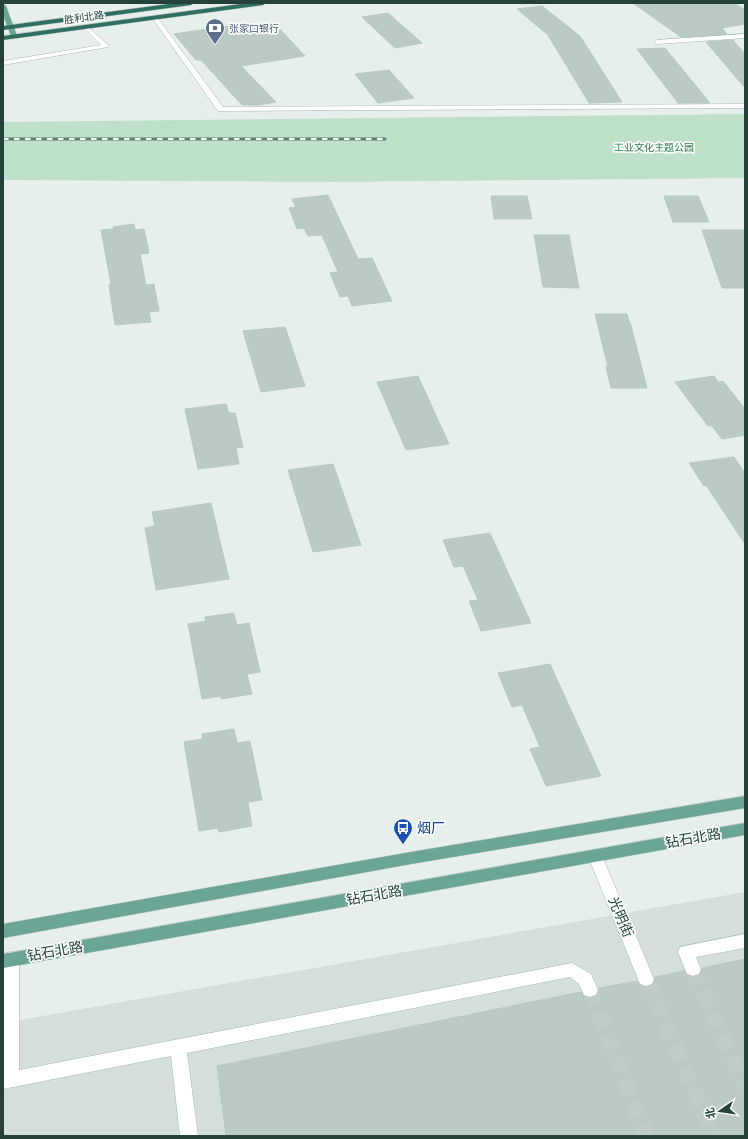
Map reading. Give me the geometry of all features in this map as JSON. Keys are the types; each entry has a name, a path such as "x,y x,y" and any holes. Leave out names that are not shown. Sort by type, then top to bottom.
{"highway":[{"name":"胜利北路","path":"6,28 191,3"},
{"name":"胜利北路","path":"3,38 263,3"}],"main road":[{"path":"3,6 6,28 14,36"},
{"path":"3,931 411,858 745,802"},
{"name":"钻石北路","path":"7,960 745,829"}],"street":[{"path":"155,18 221,109 745,106"},
{"path":"3,63 106,46 86,27"},
{"path":"657,42 745,36"},
{"name":"光明街","path":"595,856 646,979"},
{"path":"693,969 686,952 745,941"},
{"path":"7,960 7,1080 572,970 585,979 590,990"},
{"path":"178,1047 189,1136"}],"shaded area":[{"path":"745,892 745,1136 3,1136 3,1023"}],"green space":[{"name":"工业文化主题公园","path":"745,114 745,178 332,182 3,180 3,122"}],"building":[{"path":"633,3 734,3 745,10 745,24 722,28 727,34 681,37"},
{"path":"542,6 580,36 622,102 589,103 548,35 517,9"},
{"path":"388,13 422,43 395,48 362,17"},
{"path":"276,25 305,56 241,66 276,102 258,105 242,105 201,60 196,60 174,34 228,26 233,31"},
{"path":"733,40 745,54 745,88 706,42"},
{"path":"665,48 710,103 678,103 637,49"},
{"path":"389,70 414,98 378,103 355,74"},
{"path":"328,195 358,259 372,258 392,301 352,306 348,296 340,297 330,273 338,272 322,235 308,236 304,228 297,229 289,208 296,207 292,199"},
{"path":"491,196 527,196 532,219 494,219"},
{"path":"664,196 698,196 709,222 673,222"},
{"path":"134,224 135,230 144,229 149,253 140,254 146,285 154,284 159,311 149,312 151,322 115,325 109,285 111,284 101,230"},
{"path":"702,230 745,230 745,288 722,288"},
{"path":"534,235 569,235 579,288 543,287"},
{"path":"595,314 627,314 647,388 611,388 606,367 608,367"},
{"path":"285,327 305,386 261,392 243,331"},
{"path":"418,376 449,444 406,450 377,382"},
{"path":"714,376 718,382 723,381 745,409 745,435 722,439 712,426 708,426 675,382"},
{"path":"226,404 229,413 235,413 243,447 236,448 239,464 198,469 185,409"},
{"path":"734,457 745,473 745,544 706,485 704,486 689,463"},
{"path":"333,464 361,545 313,552 288,470"},
{"path":"211,503 229,579 156,590 145,528 155,526 152,512"},
{"path":"490,533 531,623 481,631 469,601 478,600 463,566 454,567 443,540"},
{"path":"234,613 237,625 249,623 260,672 247,674 252,694 221,699 221,696 202,699 188,624 206,621 205,617"},
{"path":"550,664 601,776 546,786 530,749 540,747 522,705 512,707 498,673"},
{"path":"234,729 237,743 250,741 262,800 248,802 252,826 219,832 218,828 199,831 184,742 203,739 202,734"},
{"path":"745,959 745,1136 226,1136 217,1066 581,992 584,996 590,998 597,996 599,988 637,981 640,985 646,987 653,985 655,977 684,971 687,975 693,977 700,975 702,968"}],"tunnel":[{"path":"693,969 745,1087"},
{"path":"646,979 714,1136"},
{"path":"590,990 646,1136"}],"railway":[{"path":"3,139 385,139"}],"place":[{"name":"张家口银行","path":"215,45"},
{"name":"烟厂","path":"403,845"}]}
